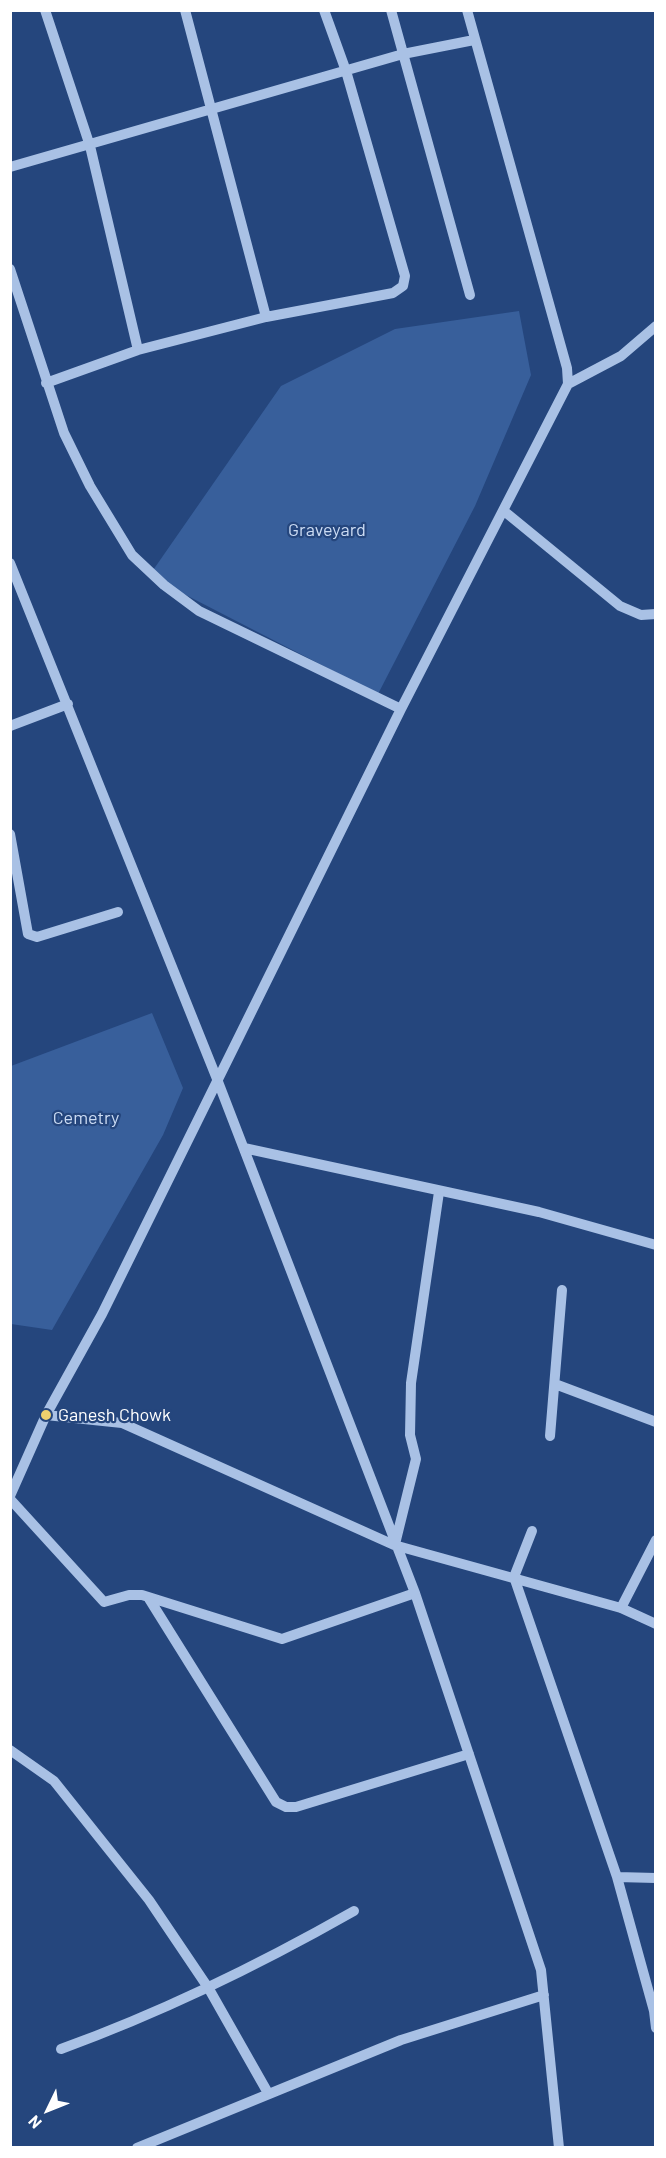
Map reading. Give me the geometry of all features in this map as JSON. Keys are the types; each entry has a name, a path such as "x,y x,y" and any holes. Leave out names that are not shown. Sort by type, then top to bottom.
{"street":[{"path":"45,10 90,146 138,350"},
{"path":"185,10 266,317"},
{"path":"46,383 138,350 266,317 399,290 405,281 346,71 324,10"},
{"path":"391,10 470,295"},
{"path":"415,1593 282,1639 148,1597 132,1594 111,1602 101,1601 10,1497 46,1415 102,1314 400,709 568,384 567,368 467,10"},
{"path":"10,167 90,146 403,54 474,40"},
{"path":"10,269 64,433 90,486 132,555 147,571 199,611 400,709"},
{"path":"568,384 621,356 656,326"},
{"path":"504,511 620,606 641,615 656,614"},
{"path":"10,563 218,1079 394,1545 415,1593 541,1970 560,2148"},
{"path":"10,726 68,704"},
{"path":"10,834 14,882 26,931 34,937 118,912"},
{"path":"244,1148 539,1212 656,1245"},
{"path":"394,1545 416,1459 410,1435 411,1383 440,1192"},
{"path":"550,1436 562,1290"},
{"path":"555,1384 656,1422"},
{"path":"46,1415 122,1423 394,1545 514,1576 621,1608 656,1624"},
{"path":"532,1531 514,1576 617,1876 655,2011 656,2028"},
{"path":"621,1608 656,1540"},
{"path":"148,1597 276,1802 281,1805 296,1807 469,1754"},
{"path":"10,1750 54,1781 149,1900 209,1989 268,2093"},
{"path":"617,1876 656,1878"},
{"path":"61,2049 133,2023 209,1989 354,1911"},
{"path":"137,2148 401,2040 544,1995"}],"green space":[{"name":"Graveyard","path":"519,311 531,375 475,506 378,694 149,576 281,386 395,329"},
{"name":"Cemetry","path":"152,1013 183,1088 163,1135 52,1330 11,1324 11,1066"}],"place":[{"name":"Ganesh Chowk","path":"46,1415"}]}
